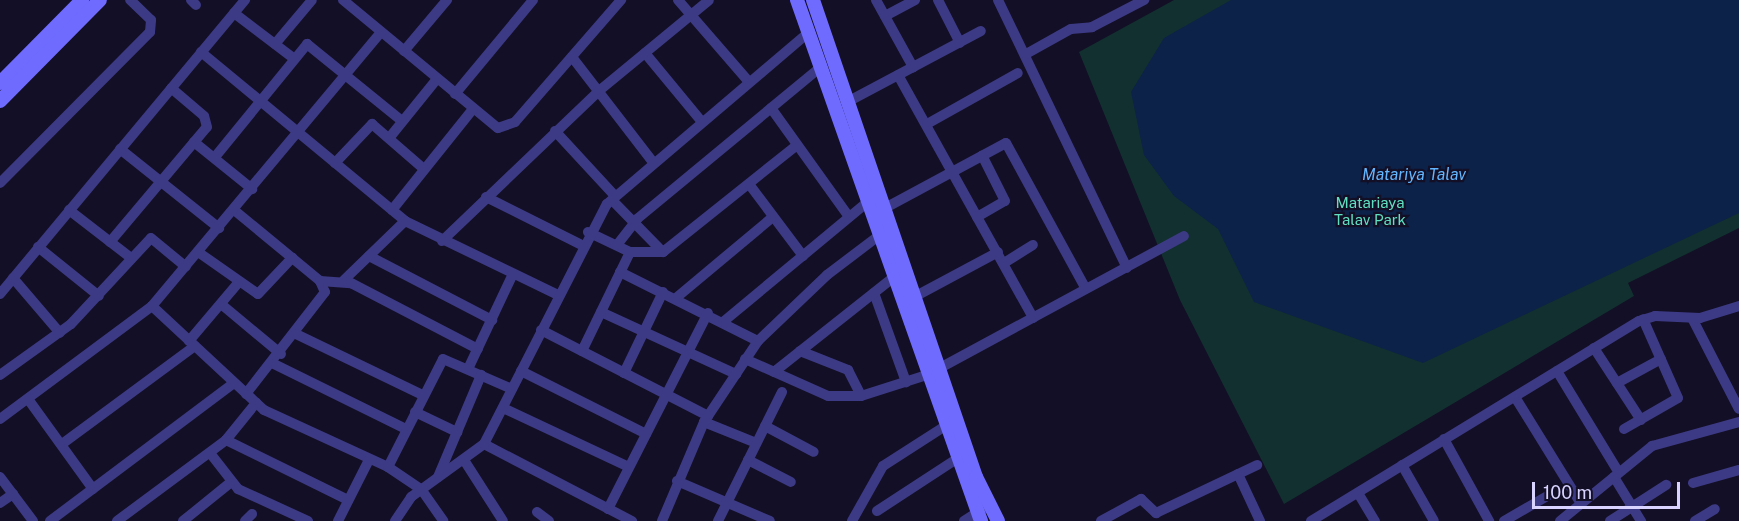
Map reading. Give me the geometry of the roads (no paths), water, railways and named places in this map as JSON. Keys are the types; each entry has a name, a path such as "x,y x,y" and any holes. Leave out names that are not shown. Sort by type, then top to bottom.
{"main road":[{"path":"0,83 82,0"},
{"path":"0,101 100,0"},
{"path":"797,0 822,66 894,278 933,372 957,419 998,521"},
{"path":"813,0 851,100 894,227 916,296 944,428 979,517"}],"street":[{"path":"0,183 150,32 151,20 130,0"},
{"path":"0,294 245,0"},
{"path":"274,44 312,0"},
{"path":"344,0 498,128 507,127 621,0"},
{"path":"404,51 447,0"},
{"path":"455,94 533,0"},
{"path":"678,0 749,82"},
{"path":"442,241 600,90 709,0"},
{"path":"876,0 914,67"},
{"path":"885,16 915,0"},
{"path":"938,0 960,42"},
{"path":"998,0 1026,54 1043,101 1126,268"},
{"path":"1026,54 1071,29 1092,27 1144,0"},
{"path":"234,13 293,58"},
{"path":"851,100 981,31"},
{"path":"0,419 152,306 299,133 381,32"},
{"path":"395,521 421,489 484,444 588,232 614,198 653,162 809,32"},
{"path":"215,157 304,45 312,44 402,121"},
{"path":"201,51 405,221 442,241 558,295"},
{"path":"645,53 702,122"},
{"path":"572,57 600,90 653,162"},
{"path":"617,245 634,222 822,66"},
{"path":"927,124 1018,73"},
{"path":"898,75 1033,318"},
{"path":"390,137 437,79"},
{"path":"110,242 194,142 207,122 171,88"},
{"path":"771,108 849,218"},
{"path":"392,210 473,109"},
{"path":"335,163 372,124 390,137 424,169"},
{"path":"555,131 663,252"},
{"path":"194,142 252,189"},
{"path":"887,207 981,155 1007,144 1086,289"},
{"path":"588,232 630,252 663,252 797,145"},
{"path":"120,149 219,228"},
{"path":"977,217 1005,201 981,155"},
{"path":"749,184 803,256"},
{"path":"486,197 582,244"},
{"path":"723,322 869,201"},
{"path":"69,210 131,258"},
{"path":"234,210 320,281 324,296 274,364 246,394"},
{"path":"676,298 774,217"},
{"path":"344,280 405,221"},
{"path":"662,521 677,481 706,419 758,341 827,275 880,234 894,227"},
{"path":"745,359 828,396 861,396 933,372 1184,236"},
{"path":"0,375 60,333 99,297 151,238 186,267"},
{"path":"1004,263 1033,245"},
{"path":"38,247 99,297"},
{"path":"198,252 238,283 258,294 292,258"},
{"path":"582,351 630,252"},
{"path":"916,296 998,252"},
{"path":"369,256 492,320"},
{"path":"620,272 758,341"},
{"path":"468,369 513,274"},
{"path":"13,278 60,333"},
{"path":"774,372 894,278"},
{"path":"320,281 344,280 478,349"},
{"path":"62,444 192,344 238,283"},
{"path":"624,373 663,292"},
{"path":"874,293 906,382"},
{"path":"221,304 281,354"},
{"path":"152,306 256,403 388,467 421,489 443,521"},
{"path":"1311,521 1642,319 1692,318 1738,309"},
{"path":"601,312 736,374"},
{"path":"608,509 708,314"},
{"path":"1692,318 1739,409"},
{"path":"1624,429 1678,398 1642,319"},
{"path":"541,330 666,394 706,419 756,443"},
{"path":"296,334 423,395"},
{"path":"1594,348 1641,420"},
{"path":"800,351 848,370 861,396"},
{"path":"388,467 443,359 512,389"},
{"path":"1617,383 1661,359"},
{"path":"274,364 406,429"},
{"path":"521,371 646,434"},
{"path":"1557,371 1641,521"},
{"path":"437,479 482,375"},
{"path":"50,521 234,383"},
{"path":"718,521 782,392"},
{"path":"1515,397 1581,504"},
{"path":"28,399 93,489"},
{"path":"117,521 226,440 256,403"},
{"path":"503,408 629,467"},
{"path":"415,411 457,432"},
{"path":"852,521 884,466 957,419"},
{"path":"1560,521 1652,446 1739,422"},
{"path":"765,426 814,452"},
{"path":"1444,439 1489,521"},
{"path":"226,440 348,500"},
{"path":"484,444 632,521"},
{"path":"210,453 230,483 308,521"},
{"path":"338,521 369,459"},
{"path":"464,460 503,521"},
{"path":"748,460 791,482"},
{"path":"877,511 955,460"},
{"path":"1101,521 1141,499 1156,513 1257,465"},
{"path":"1402,465 1434,521"},
{"path":"1693,483 1739,470"},
{"path":"1238,474 1260,521"},
{"path":"0,477 33,521"},
{"path":"677,481 770,521"},
{"path":"183,521 230,483"},
{"path":"1610,521 1666,485"},
{"path":"1358,492 1375,521"},
{"path":"0,504 13,494"},
{"path":"1504,521 1550,495"},
{"path":"964,521 979,517 990,505"},
{"path":"1695,521 1715,508"},
{"path":"537,512 549,521"}],"water":[{"name":"Matariya Talav","path":"1231,0 1739,0 1739,213 1423,363 1254,302 1218,229 1174,196 1144,155 1131,92 1164,38"}],"park label":[{"name":"Matariaya Talav Park","path":"1370,210"}]}
